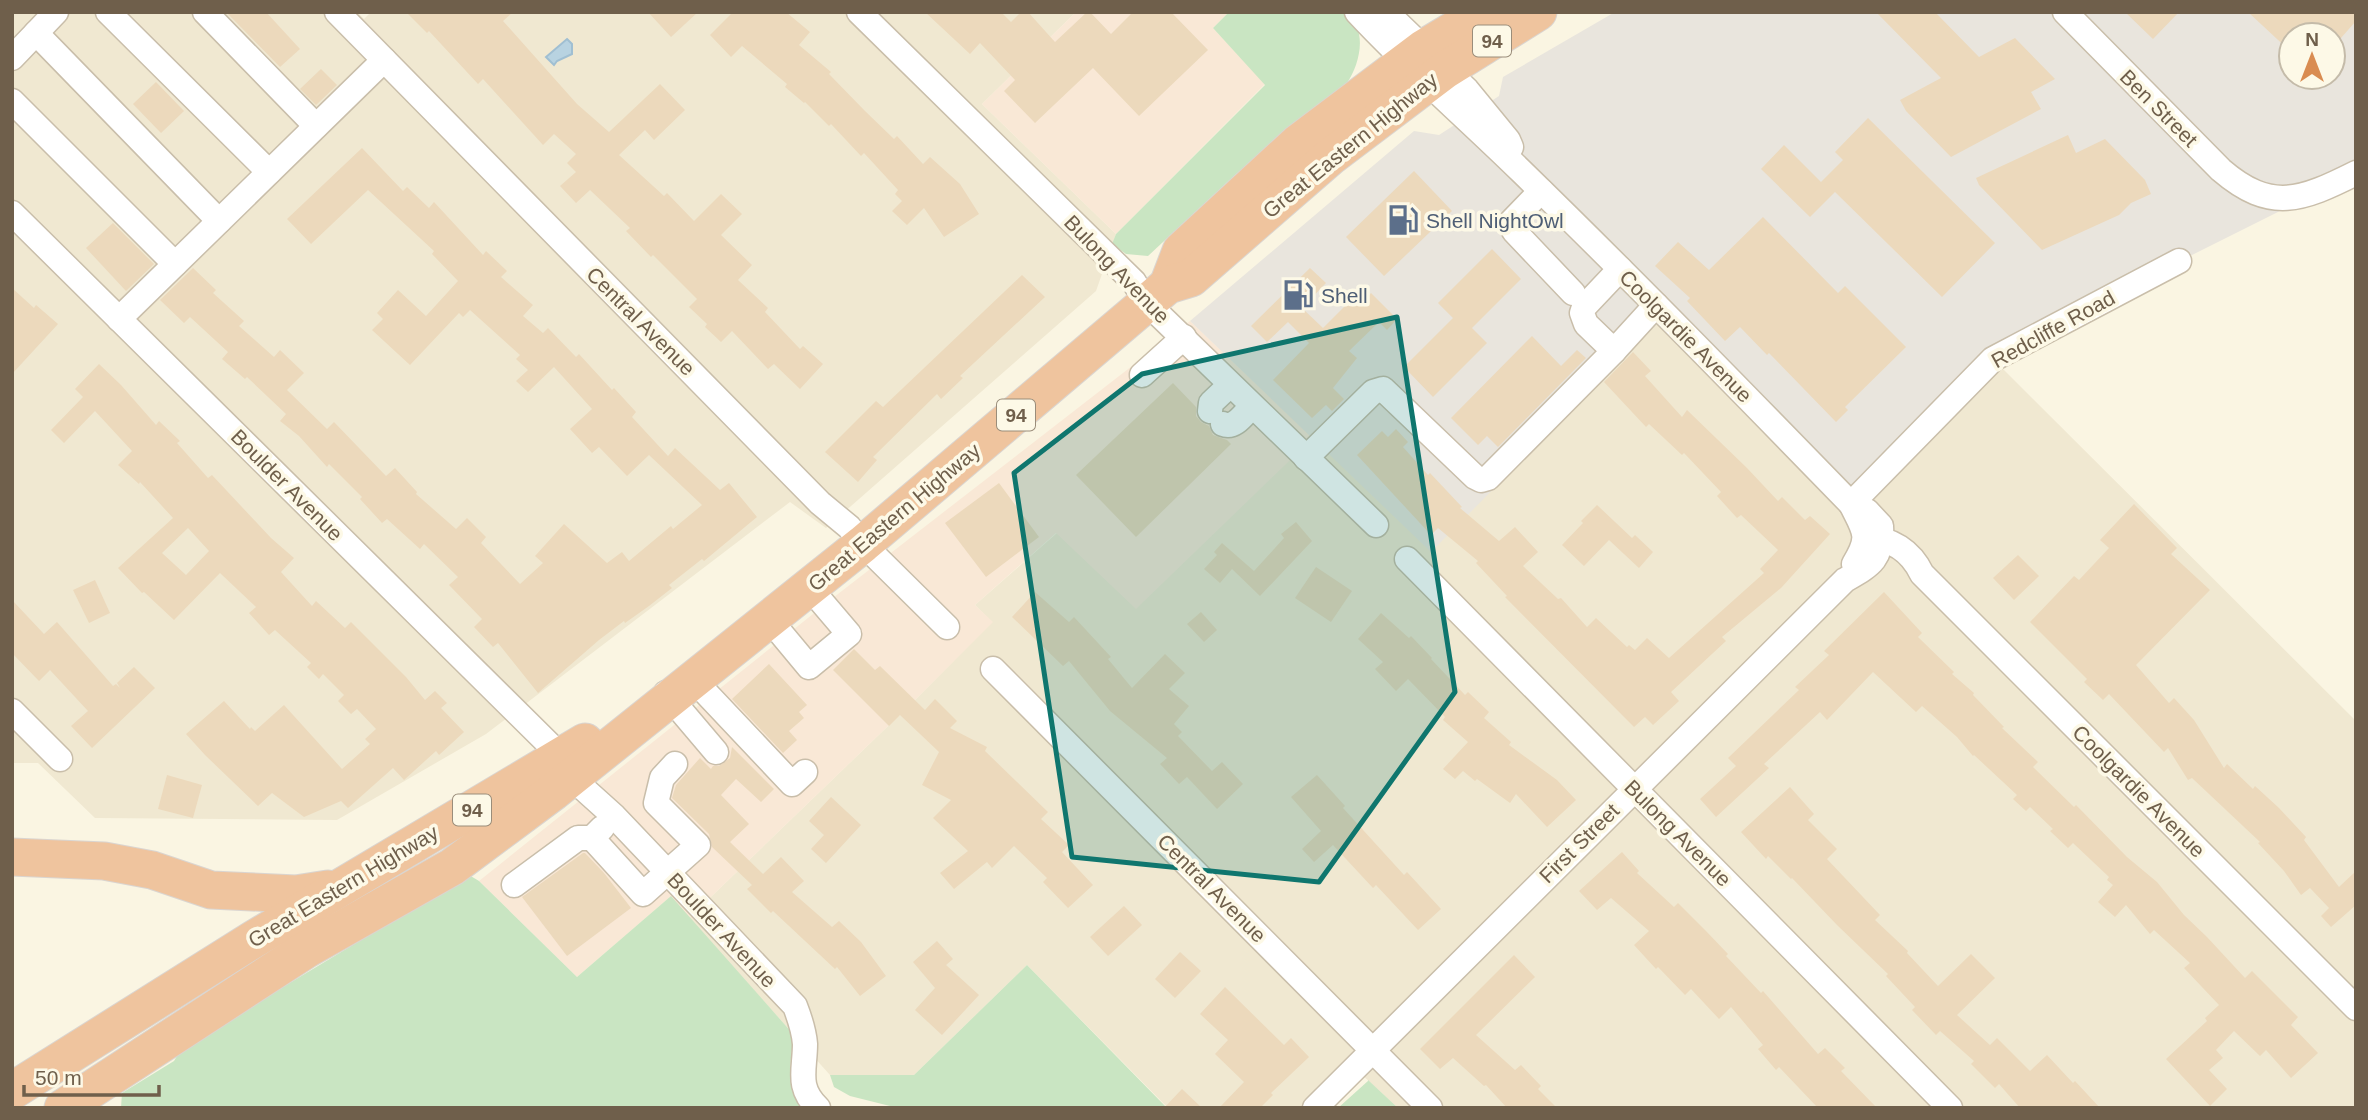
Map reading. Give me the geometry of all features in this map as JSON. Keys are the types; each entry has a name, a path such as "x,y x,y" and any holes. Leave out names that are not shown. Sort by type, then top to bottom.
{"highway":[{"name":"Great Eastern Highway","path":"83,1102 243,990 307,949 452,867 568,766 687,682 863,544 1158,294 1191,278 1330,157 1484,12"},
{"name":"Great Eastern Highway","path":"1425,66 1538,12"},
{"name":"Great Eastern Highway","path":"12,1091 254,939 344,886 568,766"},
{"path":"12,857 104,861 152,870 211,890 296,894 344,886"},
{"path":"211,890 231,908 259,950 243,990"}],"street":[{"path":"12,58 56,12"},
{"path":"108,12 269,172"},
{"path":"205,12 316,126"},
{"name":"Central Avenue","path":"337,12 820,503 849,527 947,627"},
{"name":"Bulong Avenue","path":"859,12 1134,282 1158,294 1184,337 1376,526"},
{"name":"Coolgardie Avenue","path":"1357,12 1425,66"},
{"name":"Coolgardie Avenue","path":"1386,12 1425,66 1519,169 1852,504 1867,511 1875,519 1881,526 1874,544 1922,574 2356,1008"},
{"name":"Ben Street","path":"2065,12 2221,170 2244,188 2260,195 2298,197 2356,173"},
{"path":"36,33 219,221"},
{"path":"119,319 384,60"},
{"path":"12,101 175,264"},
{"path":"1541,191 1512,221 1512,226 1573,293"},
{"name":"Boulder Avenue","path":"12,213 568,766 584,789 614,816 795,1006 802,1023 805,1045 801,1071 804,1088 818,1108"},
{"name":"Redcliffe Road","path":"1852,504 1993,359 2179,261"},
{"path":"1614,351 1587,324 1582,313 1619,269"},
{"path":"1306,458 1373,392 1383,389 1475,477 1481,480 1488,478 1614,351 1656,304"},
{"path":"1142,376 1184,337"},
{"path":"1230,385 1211,403 1216,417 1227,426 1233,424 1252,406"},
{"name":"First Street","path":"1315,1108 1845,580 1870,566 1874,544"},
{"name":"Bulong Avenue","path":"1407,559 1950,1108"},
{"path":"769,619 810,667 849,634 809,587"},
{"name":"Central Avenue","path":"993,669 1430,1108"},
{"path":"687,682 716,752"},
{"path":"687,682 792,784 805,772"},
{"path":"12,710 61,759"},
{"path":"592,838 643,894 668,872 698,845 656,803 663,778 675,764"},
{"path":"514,886 578,838 592,838 614,816"}],"highlighted area":[{"path":"1397,317 1455,692 1319,882 1072,857 1014,473 1142,374"}],"shaded area":[{"path":"12,12 357,12 364,19 371,12 1076,12 982,104 1116,234 1096,291 826,528 790,502 486,734 337,820 95,818 38,763 12,763"},
{"path":"1076,12 1229,12 1213,28 1265,84 1116,234 982,104"},
{"path":"1615,12 2356,12 2356,173 1993,359 1856,508 1666,315 1431,552 1190,321 1414,131 1439,135 1499,96 1503,77"},
{"path":"1666,315 1993,359 2356,721 2356,1108 1398,1108 1360,1073 1324,1108 1168,1108 1027,965 914,1075 830,1075 689,918 992,622 975,605 1057,533 1313,438"},
{"path":"1190,321 1313,438 1136,609 1056,533 975,605 993,622 689,918 670,897 577,977 479,881 838,594"}],"green space":[{"path":"1229,12 1344,12 1359,32 1359,55 1354,70 1347,83 1235,175 1148,256 1126,254 1112,244 1116,234 1265,85 1213,28"},
{"path":"469,875 479,881 577,977 671,896 794,1035 792,1082 806,1108 121,1108 122,1093 174,1061 182,1048"},
{"path":"1027,965 1167,1108 898,1108 850,1096 834,1087 830,1075 914,1075"},
{"path":"1368,1081 1398,1108 1338,1108"}],"water":[{"path":"567,39 572,44 572,54 554,65 546,57"}],"building":[{"path":"226,12 266,12 300,49 280,67"},
{"path":"406,12 513,12 503,21 577,104 609,132 660,84 685,110 654,140 645,130 619,155 664,196 667,193 694,221 721,194 742,214 721,235 752,265 738,280 768,308 765,312 800,349 803,346 823,364 800,389 774,364 768,369 732,331 721,342 689,307 697,299 626,231 630,228 590,190 576,203 560,186 576,172 567,163 576,154 554,134 543,145 483,79 478,84 429,31 427,33"},
{"path":"648,12 698,12 671,37"},
{"path":"733,12 786,12 810,32 799,45 831,72 829,74 894,139 897,136 923,164 930,157 960,184 979,214 944,237 924,208 907,225 892,211 902,201 895,194 898,190 864,153 861,156 831,124 829,126 785,87 787,84 742,46 731,57 710,35"},
{"path":"925,12 1001,12 1011,22 1021,12 1028,12 1055,42 1087,12 1111,34 1133,12 1171,12 1208,50 1139,116 1093,68 1035,123 1004,91 1015,80 980,43 970,54"},
{"path":"1876,12 1935,12 1979,57 2015,38 2055,79 2031,92 2041,109 1951,157 1906,111 1900,100 1941,78"},
{"path":"2125,12 2179,12 2153,39"},
{"path":"2248,12 2356,12 2356,21 2347,31 2347,21 2277,21 2277,39"},
{"path":"321,69 337,85 316,105 300,89"},
{"path":"156,82 184,111 161,133 133,104"},
{"path":"1868,118 1995,243 1942,297 1835,192 1810,217 1761,169 1784,145 1821,182 1843,160 1835,152"},
{"path":"2068,135 2076,153 2105,139 2145,180 2151,194 2131,203 2119,215 2042,250 1979,185 1976,178"},
{"path":"362,148 403,191 407,187 429,208 434,202 483,255 486,251 507,271 501,277 533,305 523,316 543,333 548,328 576,357 579,354 636,412 632,417 668,456 675,448 720,490 729,483 757,517 704,561 702,559 669,585 672,588 649,606 599,640 538,693 498,643 493,647 474,627 482,619 449,585 458,577 424,544 420,549 387,519 382,523 360,499 362,497 329,464 327,467 299,436 280,421 286,414 247,377 245,379 222,359 228,352 190,317 184,323 160,300 193,268 216,290 213,293 244,321 239,326 274,357 280,350 304,373 287,390 327,429 334,422 386,476 395,468 416,494 456,529 467,518 486,537 481,543 520,584 543,563 535,556 564,524 607,563 622,552 629,561 671,526 673,529 702,505 649,455 627,476 599,447 592,453 570,429 592,409 554,367 528,392 516,381 528,370 516,359 520,355 470,310 463,317 459,313 410,365 372,330 383,319 377,313 398,290 426,316 458,281 432,254 434,251 368,190 311,244 287,219"},
{"path":"1414,171 1452,211 1384,276 1346,237"},
{"path":"1763,217 1838,293 1845,286 1906,347 1845,407 1848,410 1836,422 1740,327 1725,341 1687,301 1690,298 1655,266 1678,242 1709,270"},
{"path":"113,223 154,264 126,291 86,248"},
{"path":"1492,249 1521,279 1472,328 1487,343 1433,397 1404,367 1453,318 1438,303"},
{"path":"1310,268 1326,283 1302,308 1323,328 1353,298 1360,305 1371,293 1397,319 1387,330 1379,322 1349,351 1357,358 1333,388 1344,399 1332,411 1326,405 1312,418 1273,380 1309,343 1288,322 1267,342 1251,326"},
{"path":"1022,275 1045,297 960,376 963,378 941,399 937,394 873,457 877,460 858,482 825,452 876,401 883,407"},
{"path":"12,288 34,308 36,305 58,324 12,374"},
{"path":"1532,336 1561,366 1577,350 1586,358 1498,447 1487,436 1478,445 1451,418"},
{"path":"1633,352 1651,371 1645,376 1682,417 1687,410 1778,501 1782,497 1805,520 1810,516 1830,534 1781,588 1722,637 1726,641 1671,692 1679,701 1653,725 1645,717 1634,727 1505,597 1507,596 1476,563 1478,561 1438,528 1431,535 1357,455 1382,431 1388,437 1396,429 1408,442 1403,447 1428,475 1430,473 1462,507 1460,508 1499,541 1515,527 1538,552 1523,566 1558,599 1561,598 1587,627 1596,618 1627,647 1629,645 1635,650 1647,638 1669,658 1764,573 1760,569 1778,550 1741,515 1737,518 1717,496 1721,492 1684,453 1682,455 1649,424 1646,427 1604,382"},
{"path":"99,364 156,425 159,421 180,441 177,443 208,478 212,475 271,538 294,558 281,572 312,606 316,601 345,628 351,622 425,700 435,691 447,703 441,708 464,732 439,755 436,751 404,780 393,768 348,808 341,801 304,817 272,793 258,806 186,734 224,701 255,731 284,705 342,769 370,744 365,739 376,729 357,709 351,714 338,701 344,695 323,674 319,679 307,667 311,663 275,630 269,635 249,613 256,607 220,573 174,620 118,568 173,518 140,482 139,484 118,465 132,451 95,411 64,443 51,430 83,397 75,389","holes":["188,528 209,551 186,575 162,553"]},
{"path":"1173,383 1196,407 1196,416 1209,426 1213,435 1231,444 1136,537 1076,475"},
{"path":"999,483 1039,537 986,577 945,523"},
{"path":"2134,504 2177,548 2171,554 2210,590 2136,665 2169,703 2174,698 2194,720 2224,768 2227,764 2253,789 2255,786 2306,837 2304,840 2339,887 2356,871 2356,905 2331,927 2321,916 2329,908 2310,888 2301,895 2284,871 2258,843 2260,842 2192,778 2188,780 2168,748 2164,752 2109,694 2103,700 2084,682 2087,679 2030,622 2074,576 2079,580 2109,548 2100,540"},
{"path":"1597,505 1632,538 1635,535 1653,552 1639,568 1609,540 1584,566 1562,545"},
{"path":"1296,522 1312,541 1260,596 1232,569 1220,583 1204,569 1217,555 1214,552 1222,543 1254,571 1284,538 1281,534"},
{"path":"2018,555 2039,576 2014,600 1993,578"},
{"path":"1316,567 1352,591 1331,622 1295,598"},
{"path":"95,580 110,613 89,623 73,590"},
{"path":"1035,592 1069,622 1074,617 1111,657 1108,659 1132,688 1165,654 1185,673 1169,689 1189,706 1174,724 1182,732 1178,736 1212,771 1222,762 1243,784 1217,809 1187,777 1179,784 1160,764 1167,758 1110,711 1069,661 1063,666 1012,617"},
{"path":"1884,592 1922,633 1918,637 1954,672 1952,674 1974,693 2004,727 2002,728 2038,762 2033,767 2157,882 2184,915 2245,978 2252,971 2298,1017 2291,1025 2318,1053 2291,1078 2266,1050 2260,1056 2234,1031 2216,1050 2223,1058 2209,1070 2227,1089 2210,1106 2166,1059 2207,1021 2205,1018 2219,1005 2184,968 2190,963 2154,930 2150,934 2126,905 2115,917 2098,902 2113,885 2107,880 2109,877 2073,843 2068,848 2030,807 2026,811 2013,799 2017,795 1922,706 1916,712 1873,672 1827,720 1820,712 1764,764 1769,768 1716,817 1700,799 1736,766 1728,758 1799,690 1795,687 1829,655 1824,651"},
{"path":"12,600 44,634 57,622 113,686 116,684 120,688 117,683 134,667 155,688 92,748 71,726 88,711 50,670 39,681 12,653"},
{"path":"1201,612 1217,630 1204,642 1187,624"},
{"path":"1381,613 1409,638 1411,636 1465,695 1468,692 1489,712 1484,718 1511,742 1509,745 1557,780 1576,800 1547,827 1516,794 1510,803 1463,771 1455,779 1443,769 1468,742 1443,720 1445,717 1408,679 1396,691 1375,669 1383,662 1358,639"},
{"path":"854,649 875,670 880,666 925,710 935,699 957,721 950,728 987,747 985,751 1048,812 1041,819 1069,845 1062,852 1093,885 1068,908 1043,882 1047,878 1014,846 992,868 987,862 954,889 940,873 968,851 933,818 951,800 922,785 939,752 900,715 889,726 833,670"},
{"path":"769,664 807,705 799,712 804,718 789,731 797,740 783,753 732,699"},
{"path":"732,747 774,789 761,802 736,779 721,795 749,824 730,842 763,874 781,857 804,881 792,892 832,927 839,921 861,942 886,976 860,996 837,967 835,969 747,889 752,885 712,847 709,834 672,798 676,785 700,758 711,769 730,758"},
{"path":"167,775 202,785 193,818 158,809"},
{"path":"1317,775 1404,875 1407,872 1441,909 1418,930 1376,885 1373,888 1333,845 1314,862 1302,849 1321,831 1291,797"},
{"path":"1790,787 1814,814 1808,820 1837,849 1827,859 1880,915 1875,920 1908,951 1938,986 1971,954 1995,978 1957,1015 1990,1045 1997,1038 2030,1071 2047,1055 2100,1108 2020,1108 1999,1084 1995,1088 1971,1064 1974,1061 1940,1031 1936,1035 1912,1010 1915,1007 1886,976 1888,974 1792,878 1768,856 1766,859 1741,832"},
{"path":"831,797 861,825 826,863 811,849 824,835 809,821"},
{"path":"1622,852 1639,871 1637,873 1674,907 1678,903 1706,931 1818,1054 1825,1048 1845,1068 1841,1071 1877,1108 1818,1108 1779,1067 1776,1070 1758,1049 1763,1045 1731,1007 1719,1019 1691,989 1685,995 1658,967 1656,969 1634,945 1649,931 1611,898 1597,910 1579,891"},
{"path":"583,853 604,873 631,908 567,956 522,897"},
{"path":"1124,906 1142,925 1108,956 1090,937"},
{"path":"937,941 953,959 946,965 979,995 942,1035 915,1010 935,988 913,962"},
{"path":"1180,952 1201,971 1175,998 1155,979"},
{"path":"1514,955 1535,977 1476,1035 1515,1070 1521,1065 1541,1086 1538,1089 1557,1108 1507,1108 1486,1085 1453,1058 1440,1069 1420,1049"},
{"path":"1225,987 1284,1045 1291,1038 1309,1057 1271,1093 1273,1095 1260,1108 1219,1108 1244,1082 1215,1054 1228,1040 1200,1014"},
{"path":"1182,1089 1202,1108 1164,1108"}],"place":[{"name":"Shell NightOwl","path":"1403,220"},
{"name":"Shell","path":"1298,295"}]}
